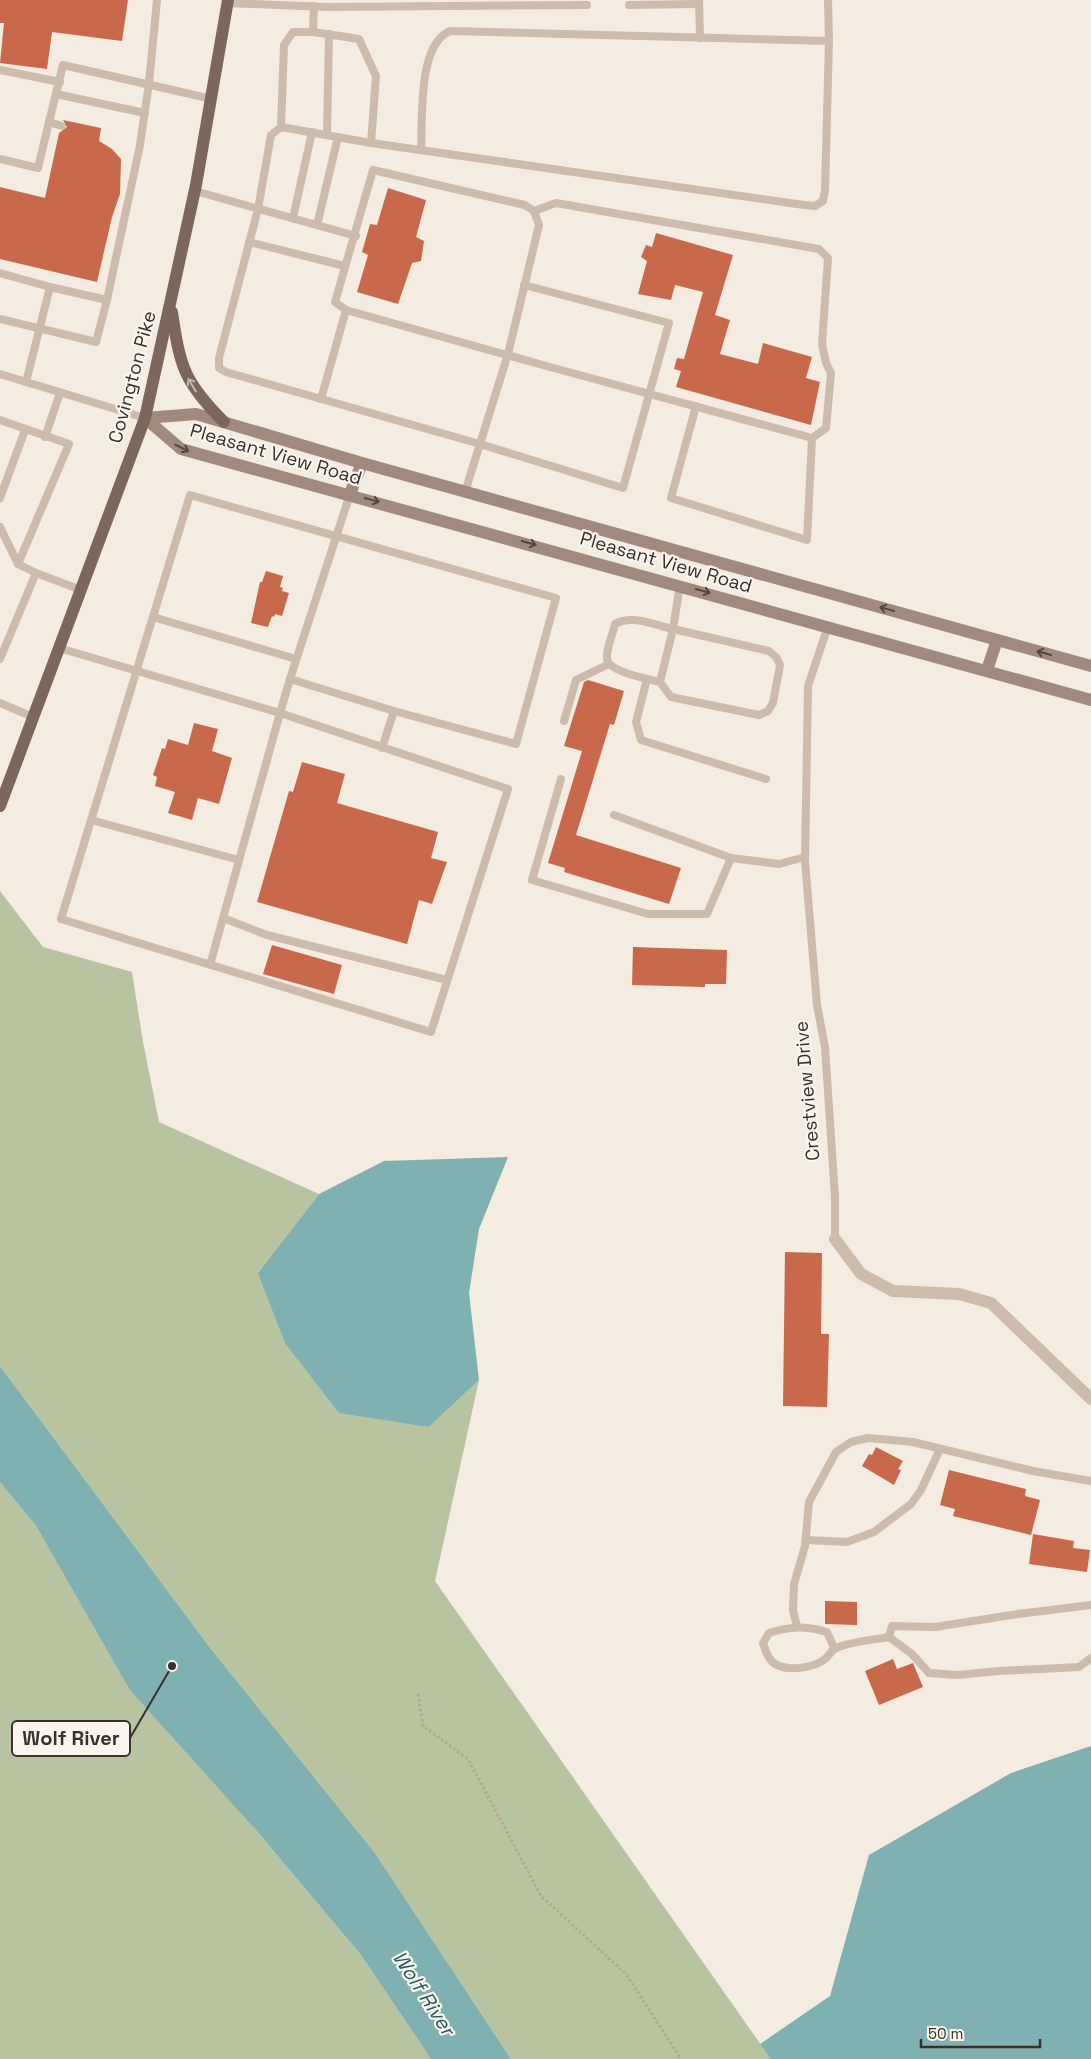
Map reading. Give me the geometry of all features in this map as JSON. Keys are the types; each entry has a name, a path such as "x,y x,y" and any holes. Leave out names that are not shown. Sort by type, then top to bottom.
{"main road":[{"name":"Covington Pike","path":"0,806 145,418 195,191 228,2"},
{"path":"171,305 178,354 187,377 200,398 224,422"},
{"name":"Pleasant View Road","path":"145,418 196,414 362,463 1091,666"},
{"name":"Pleasant View Road","path":"145,418 181,449 680,585 1091,700"},
{"path":"350,494 362,463"},
{"path":"987,670 997,640"}],"street":[{"name":"Crestview Drive","path":"835,1239 861,1274 893,1291 959,1294 991,1303 1091,1399"}],"lane":[{"path":"0,319 96,342 107,300 145,113 157,0"},
{"path":"281,126 372,143 815,206 823,201 825,190 829,41 828,0"},
{"path":"228,2 314,6 586,6"},
{"path":"629,5 699,2 700,38"},
{"path":"313,32 314,6"},
{"path":"421,150 425,69 434,44 443,34 450,31 829,41"},
{"path":"372,143 376,76 359,39 313,32 293,32 284,45 281,126 271,135 258,209 219,358 219,368 226,372 480,444 623,488 669,323 524,285"},
{"path":"327,135 329,34"},
{"path":"0,159 38,168 63,65 149,83 212,99"},
{"path":"0,70 60,82"},
{"path":"56,94 145,113"},
{"path":"49,122 62,126"},
{"path":"293,218 312,132"},
{"path":"317,225 338,137"},
{"path":"465,492 508,354 539,225 534,211 525,205 373,170 336,302 346,310 508,354 650,393 812,438"},
{"path":"195,191 356,236"},
{"path":"534,211 556,203 819,250 828,258 822,344 826,363 831,374 826,428 812,438"},
{"path":"249,242 345,266"},
{"path":"0,273 107,300"},
{"path":"26,382 50,287"},
{"path":"321,399 346,310"},
{"path":"0,374 145,418"},
{"path":"45,436 60,393"},
{"path":"696,406 671,498 807,540 812,438"},
{"path":"0,420 69,444 18,564"},
{"path":"0,498 25,430"},
{"path":"210,965 296,659 350,494"},
{"path":"59,648 137,673 280,713 508,790 431,1032 61,919 137,673 190,495 556,598 516,744 290,680"},
{"path":"0,527 18,564 80,590"},
{"path":"0,659 36,573"},
{"path":"660,682 680,585"},
{"path":"153,617 296,659"},
{"path":"630,618 672,629 769,652 776,657 780,665 773,704 768,711 759,715 671,697 660,682 615,669 609,664 607,656 615,624 622,619 630,618"},
{"name":"Crestview Drive","path":"828,626 808,686 805,857 817,1005 825,1047 835,1197 835,1239"},
{"path":"564,721 576,680 609,664"},
{"path":"647,679 636,722 641,740 766,779"},
{"path":"0,704 33,717"},
{"path":"382,748 394,711"},
{"path":"561,779 532,880 648,914 707,914 731,858"},
{"path":"614,815 731,858 779,864 805,857"},
{"path":"91,820 239,860"},
{"path":"223,918 267,935 447,980"},
{"path":"798,1627 793,1610 794,1584 806,1540 809,1502 836,1452 851,1442 868,1438 913,1442 940,1450 1091,1481"},
{"path":"806,1540 847,1542 874,1532 911,1504 921,1490 940,1450"},
{"path":"889,1637 892,1626 935,1627 1018,1614 1091,1606"},
{"path":"834,1648 827,1632 808,1627 785,1628 769,1633 763,1643 767,1656 776,1665 794,1668 813,1665 825,1659 834,1648 889,1637 912,1654 929,1673 958,1675 999,1670 1079,1667 1091,1658"}],"path":[{"path":"418,1694 423,1726 468,1759 542,1896 626,1974 681,2059"}],"green space":[{"path":"0,891 43,947 132,972 143,1042 159,1122 319,1194 258,1273 429,1427 479,1380 435,1581 771,2059 511,2059 375,1853 211,1649 0,1366"},
{"path":"0,1482 37,1527 256,1830 361,1955 431,2059 0,2059"}],"water":[{"path":"508,1157 479,1229 469,1293 479,1380 429,1427 339,1413 285,1343 258,1273 319,1194 384,1161"},
{"path":"0,1366 211,1649 375,1853 511,2059 431,2059 361,1955 256,1830 130,1690 37,1527 0,1482"},
{"path":"1091,1746 1091,2059 771,2059 760,2044 830,1996 869,1855 1011,1773"}],"building":[{"path":"0,0 128,0 122,41 52,32 47,69 0,63 4,23 0,23"},
{"path":"63,120 101,128 99,141 112,149 121,159 120,194 112,217 97,282 0,259 0,187 45,198 59,133 67,127"},
{"path":"388,188 426,200 416,237 424,241 421,261 412,263 398,304 357,292 368,255 362,252 370,224 377,225"},
{"path":"656,233 733,255 715,315 730,320 720,354 758,364 763,343 812,357 806,378 820,382 811,425 676,387 681,371 674,369 677,358 684,359 703,292 675,285 671,300 638,294 647,261 641,257 646,245 652,247"},
{"path":"266,571 283,576 280,587 283,588 282,591 289,593 282,616 275,614 274,617 272,616 268,627 251,623 260,582 262,582"},
{"path":"588,680 624,691 614,725 610,724 576,835 681,868 669,904 564,872 565,868 548,863 582,751 564,746 584,682"},
{"path":"194,723 218,729 212,751 232,758 219,804 198,798 192,820 168,813 175,792 155,786 157,777 153,775 162,748 165,749 168,739 188,745"},
{"path":"302,762 345,774 337,803 438,832 431,858 447,862 432,904 419,900 407,944 257,902 289,791 293,792"},
{"path":"272,945 342,965 334,994 263,974"},
{"path":"633,947 727,950 726,984 705,984 705,987 632,985"},
{"path":"785,1252 822,1253 821,1334 829,1334 827,1407 783,1406"},
{"path":"876,1447 903,1461 898,1469 901,1470 894,1485 862,1466 869,1454 872,1455"},
{"path":"949,1470 1026,1489 1025,1496 1040,1500 1031,1535 953,1516 955,1509 940,1505"},
{"path":"1033,1534 1074,1541 1073,1548 1090,1550 1087,1572 1029,1564"},
{"path":"825,1601 857,1602 857,1625 825,1624"},
{"path":"893,1659 897,1669 913,1663 923,1687 879,1705 865,1671"}],"place":[{"name":"Wolf River","path":"172,1666"}]}
